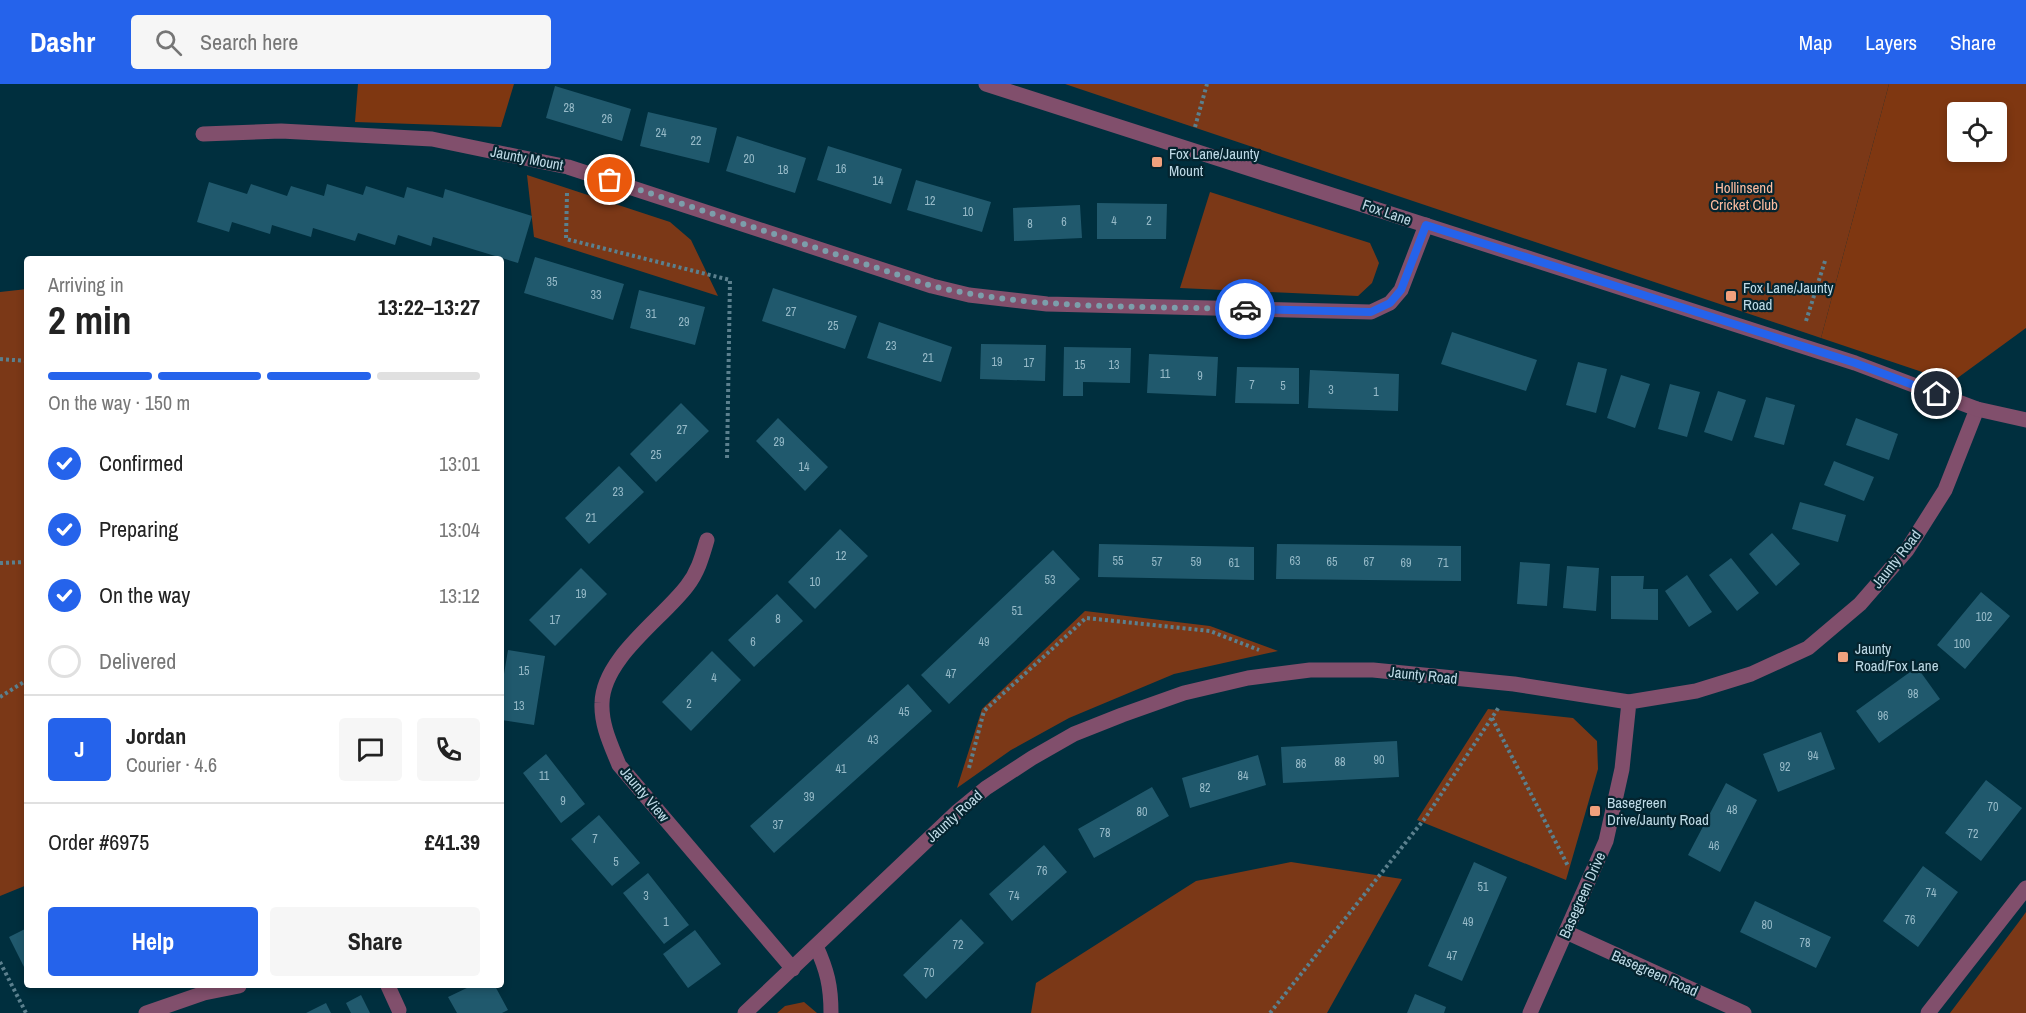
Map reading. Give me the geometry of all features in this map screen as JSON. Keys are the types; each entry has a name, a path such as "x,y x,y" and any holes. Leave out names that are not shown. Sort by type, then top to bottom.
{"street":[{"name":"Fox Lane","path":"986,84 1798,344 1977,409 2026,420"},
{"name":"Jaunty Mount","path":"203,134 281,131 432,139 568,167 932,286 969,295 1047,304 1371,312 1390,303 1401,290 1426,225"},
{"name":"Jaunty Road","path":"745,1013 958,811 986,788 1074,734 1122,714 1184,693 1248,678 1310,670 1373,670 1514,684 1629,702 1696,691 1751,674 1808,648 1860,604 1907,550 1946,490 1977,409"},
{"name":"Jaunty View","path":"707,540 699,567 687,586 622,656 608,678 602,702 606,733 620,765 793,969"},
{"name":"Basegreen Drive","path":"1530,1013 1606,841 1622,769 1629,702"},
{"path":"1928,1013 2026,888"},
{"name":"Basegreen Road","path":"1566,932 1744,1013"},
{"path":"816,946 827,972 831,994 831,1013"},
{"path":"146,1013 204,993 229,988"},
{"path":"389,988 399,1010"}],"path":[{"path":"1195,128 1207,84"},
{"path":"568,167 566,239 730,280 727,460"},
{"path":"1798,344 1826,261"},
{"path":"0,359 24,361"},
{"path":"0,563 24,562"},
{"path":"958,811 984,711 1086,618 1210,631 1260,651"},
{"path":"0,697 24,682"},
{"path":"1270,1013 1426,818 1514,684"},
{"path":"1492,718 1583,894"},
{"path":"0,962 26,1013"}],"green space":[{"name":"Hollinsend Cricket Club","path":"1065,84 1889,84 1821,338"},
{"path":"527,175 670,222 691,240 718,296 534,237"},
{"path":"1210,192 1370,243 1379,263 1372,283 1358,296 1180,288"},
{"path":"24,289 24,886 0,896 0,292"},
{"path":"1085,611 1210,626 1278,651 1174,674 1069,718 1011,750 957,788 982,709"},
{"path":"1488,709 1573,718 1597,741 1598,769 1566,880 1417,820"},
{"path":"1291,862 1402,879 1327,1013 1031,1013 1036,983 1196,881"},
{"path":"2026,912 2026,1013 1950,1013 2018,923"},
{"path":"804,1002 817,1013 777,1013 785,1006"}],"shaded area":[{"path":"358,84 514,84 501,127 355,122"},
{"path":"1889,84 2026,84 2026,328 1952,382 1821,338"}],"building":[{"path":"555,86 631,109 622,141 546,118"},
{"path":"648,112 717,128 709,163 640,146"},
{"path":"737,136 806,158 795,193 726,171"},
{"path":"828,146 902,169 891,204 817,180"},
{"path":"916,180 991,202 982,232 907,210"},
{"path":"209,182 247,194 251,184 287,196 291,186 324,196 327,184 363,195 366,186 404,198 407,187 443,198 445,189 532,216 518,263 504,259 504,256 495,256 433,237 431,246 398,235 395,245 358,233 355,241 313,228 311,237 272,225 270,234 232,222 229,232 197,222"},
{"path":"1097,203 1167,204 1166,239 1097,239"},
{"path":"1080,205 1082,238 1014,241 1013,208"},
{"path":"535,257 624,284 613,320 524,293"},
{"path":"773,288 857,316 845,349 762,321"},
{"path":"639,290 705,307 695,345 630,328"},
{"path":"879,322 952,347 941,382 867,358"},
{"path":"1452,332 1537,360 1526,391 1441,364"},
{"path":"981,344 1046,345 1045,381 980,379"},
{"path":"1064,347 1131,348 1130,383 1083,382 1083,396 1063,396"},
{"path":"1149,354 1218,357 1216,396 1147,393"},
{"path":"1578,362 1607,369 1596,413 1566,405"},
{"path":"1237,367 1299,368 1299,404 1235,403"},
{"path":"1310,370 1399,374 1398,411 1308,408"},
{"path":"1621,375 1650,384 1635,428 1607,418"},
{"path":"1670,384 1700,392 1687,437 1658,429"},
{"path":"1718,391 1746,400 1732,441 1704,432"},
{"path":"1766,397 1795,405 1784,445 1754,437"},
{"path":"681,403 709,431 656,482 630,454"},
{"path":"778,418 828,467 805,491 756,441"},
{"path":"1856,418 1898,434 1889,460 1846,445"},
{"path":"1834,461 1874,477 1864,501 1824,485"},
{"path":"619,466 644,492 589,544 565,518"},
{"path":"1800,502 1846,515 1838,542 1792,529"},
{"path":"840,529 868,556 815,609 788,582"},
{"path":"1772,533 1800,564 1776,586 1749,554"},
{"path":"1099,544 1254,547 1254,580 1098,577"},
{"path":"1277,544 1461,546 1461,581 1276,579"},
{"path":"1053,550 1080,579 949,704 921,675"},
{"path":"1731,558 1759,593 1737,611 1709,575"},
{"path":"1520,562 1550,564 1547,606 1517,604"},
{"path":"1567,566 1599,568 1596,611 1563,608"},
{"path":"581,568 607,594 555,646 529,620"},
{"path":"1687,575 1712,612 1689,627 1665,591"},
{"path":"1611,576 1644,576 1643,589 1658,589 1658,620 1611,619"},
{"path":"1981,592 2010,616 1965,669 1937,645"},
{"path":"777,594 803,621 754,667 728,640"},
{"path":"508,650 545,656 534,725 504,720 504,674"},
{"path":"712,651 741,680 691,731 662,702"},
{"path":"1917,667 1940,699 1879,743 1856,711"},
{"path":"908,684 932,711 774,853 750,826"},
{"path":"1821,732 1835,769 1778,792 1763,754"},
{"path":"1397,741 1399,777 1283,783 1281,747"},
{"path":"546,754 585,804 561,823 523,773"},
{"path":"1258,755 1266,785 1190,808 1182,778"},
{"path":"1986,780 2022,808 1981,861 1945,833"},
{"path":"1726,783 1757,800 1720,872 1688,855"},
{"path":"1152,787 1169,816 1094,858 1078,829"},
{"path":"599,815 640,863 612,886 571,839"},
{"path":"1044,845 1067,872 1012,921 989,894"},
{"path":"1474,862 1507,877 1462,981 1428,966"},
{"path":"1923,866 1958,892 1918,947 1883,921"},
{"path":"648,873 689,925 664,944 623,893"},
{"path":"1755,901 1831,937 1816,968 1740,932"},
{"path":"961,919 984,943 926,999 903,975"},
{"path":"24,930 24,967 9,937"},
{"path":"695,930 721,964 688,988 663,954"},
{"path":"467,988 496,988 508,1010 502,1013 457,1013 448,997"},
{"path":"1415,994 1446,1007 1444,1013 1407,1013"},
{"path":"361,995 370,1013 351,1013 346,1003"},
{"path":"326,1003 331,1013 306,1013"}],"way so far":[{"path":"610,180 932,286 969,295 1047,304 1245,309"}],"place":[{"name":"Fox Lane/Jaunty Mount","path":"1157,162"},
{"name":"Fox Lane/Jaunty Road","path":"1731,296"},
{"name":"Jaunty Road/Fox Lane","path":"1843,657"},
{"name":"Basegreen Drive/Jaunty Road","path":"1595,811"}],"route":[{"path":"1245,309 1371,312 1390,303 1401,290 1426,225 1855,363 1937,394"}]}
